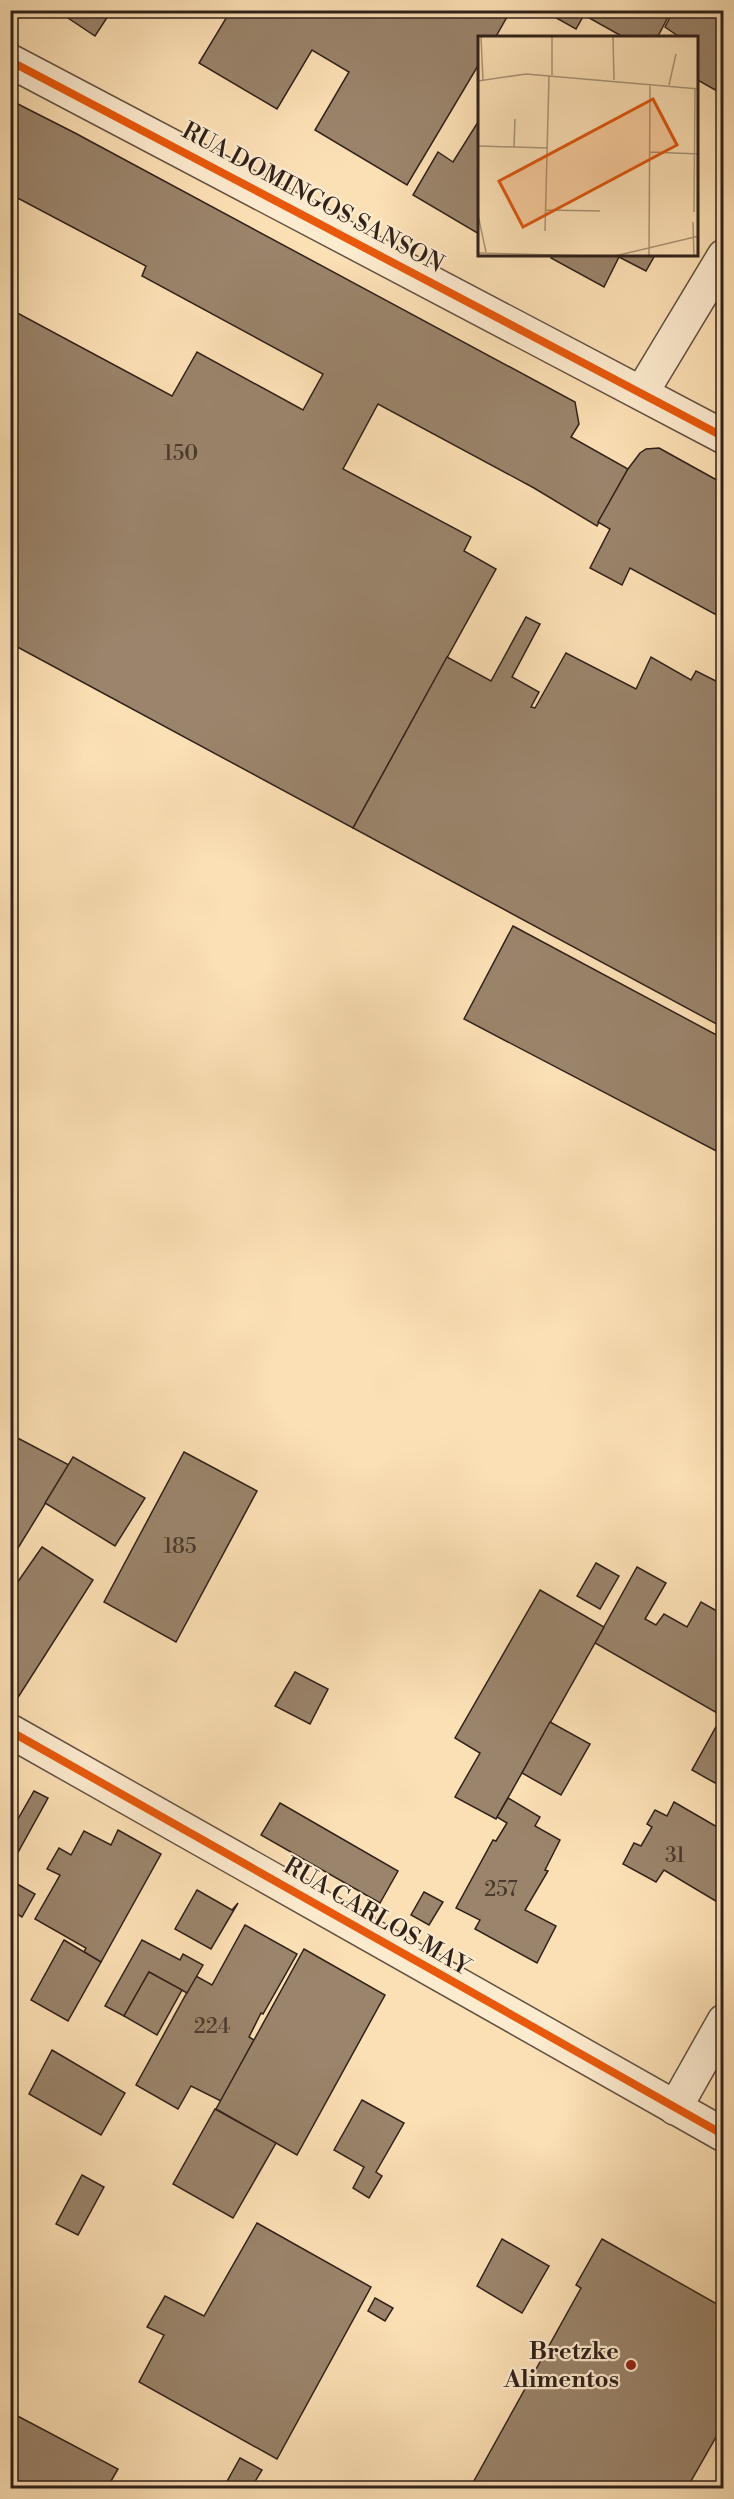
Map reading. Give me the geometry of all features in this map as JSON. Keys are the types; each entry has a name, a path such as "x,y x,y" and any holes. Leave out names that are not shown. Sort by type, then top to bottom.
{"street":[{"name":"RUA DOMINGOS SANSON","path":"10,61 642,392 723,437"},
{"path":"642,392 723,256"},
{"name":"RUA CARLOS MAY","path":"10,1731 723,2135"},
{"path":"675,2108 723,2021"}],"building":[{"path":"56,10 112,10 95,36"},
{"path":"231,10 511,10 496,36 478,36 478,66 407,185 315,130 349,72 312,50 277,109 199,63"},
{"path":"542,10 657,10 668,17 658,36 621,36 584,15 576,29"},
{"path":"674,10 724,10 724,95 698,80 698,36 678,36 665,27"},
{"path":"10,100 575,402 579,424 571,437 628,469 597,526 534,488 378,404 343,469 471,537 464,551 496,569 353,828 10,643 10,309 172,396 197,352 303,410 323,374 142,276 146,266 10,194"},
{"path":"478,122 478,233 413,195 438,152 453,162"},
{"path":"552,256 654,256 646,271 619,257 604,287 551,258"},
{"path":"659,448 724,484 724,619 630,568 622,585 590,568 610,529 598,522 628,469 640,453 646,449"},
{"path":"526,617 540,624 512,677 539,692 531,707 535,708 566,653 636,689 651,657 691,680 696,671 724,685 724,1028 353,828 447,657 491,681"},
{"path":"513,926 724,1039 724,1155 464,1019"},
{"path":"10,1434 69,1465 10,1561"},
{"path":"184,1452 257,1491 176,1642 104,1602"},
{"path":"73,1457 145,1498 115,1546 45,1503"},
{"path":"42,1547 93,1580 17,1699 10,1695 10,1593"},
{"path":"596,1563 619,1576 600,1609 577,1596"},
{"path":"637,1567 666,1583 645,1619 656,1625 664,1614 687,1627 701,1602 724,1615 724,1717 595,1643"},
{"path":"540,1590 604,1627 496,1819 455,1797 480,1753 455,1738"},
{"path":"295,1672 328,1689 310,1724 275,1706"},
{"path":"722,1716 724,1717 724,1788 692,1770"},
{"path":"550,1722 590,1744 561,1795 522,1773"},
{"path":"34,1791 48,1798 11,1865 10,1833"},
{"path":"508,1798 540,1817 535,1826 560,1840 545,1870 548,1871 525,1910 556,1926 537,1963 475,1929 480,1920 456,1908 493,1840 496,1841 507,1823 497,1817"},
{"path":"674,1802 724,1831 724,1895 719,1903 664,1870 656,1882 623,1864 634,1843 641,1846 652,1827 647,1824 655,1810 667,1816"},
{"path":"280,1803 398,1871 380,1903 261,1835"},
{"path":"118,1830 161,1854 101,1962 84,1952 86,1948 35,1919 60,1875 47,1869 59,1848 71,1855 84,1831 111,1845"},
{"path":"10,1880 35,1894 22,1917 10,1910"},
{"path":"197,1890 232,1910 238,1903 211,1949 175,1929"},
{"path":"424,1892 443,1902 429,1925 411,1915"},
{"path":"245,1925 297,1954 263,2014 261,2013 249,2037 254,2040 221,2101 191,2086 178,2109 136,2085 196,1976 212,1985"},
{"path":"64,1940 101,1962 68,2021 31,2000"},
{"path":"142,1940 180,1960 183,1954 203,1965 187,1993 149,1972 124,2016 105,2006"},
{"path":"304,1949 385,1995 297,2155 216,2109"},
{"path":"149,1972 182,1990 157,2035 124,2016"},
{"path":"52,2050 125,2093 101,2135 29,2094"},
{"path":"362,2100 404,2123 376,2172 382,2176 369,2198 353,2188 364,2167 334,2150"},
{"path":"215,2109 276,2143 233,2218 173,2184"},
{"path":"82,2175 104,2187 78,2235 56,2224"},
{"path":"257,2223 371,2287 277,2459 139,2382 164,2335 147,2327 165,2296 204,2316"},
{"path":"502,2239 549,2266 522,2313 477,2286"},
{"name":"Bretzke Alimentos","path":"602,2239 724,2308 724,2423 687,2488 470,2488 581,2288 576,2285"},
{"path":"375,2298 393,2308 385,2321 368,2311"},
{"path":"10,2412 118,2469 107,2488 10,2488"},
{"path":"240,2458 262,2470 251,2488 231,2488 225,2485"}],"cycle path":[{"path":"10,61 724,437"},
{"path":"10,1731 724,2135"}],"place":[{"name":"Bretzke Alimentos","path":"631,2365"}]}
